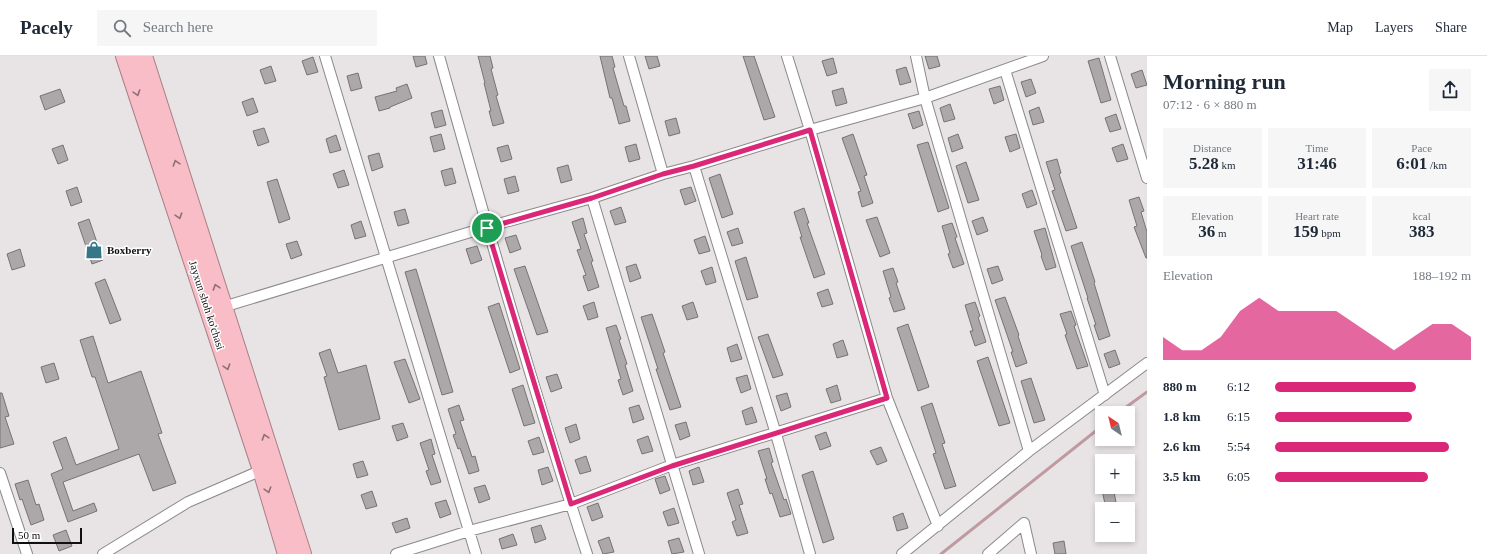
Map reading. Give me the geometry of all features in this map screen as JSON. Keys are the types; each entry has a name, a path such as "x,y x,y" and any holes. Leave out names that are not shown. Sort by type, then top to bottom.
{"highway":[{"name":"Jayxun shoh ko'chasi","path":"125,56 262,470 287,554"},
{"name":"Jayxun shoh ko'chasi","path":"142,56 302,554"}],"street":[{"path":"325,56 476,554"},
{"path":"439,56 487,228 587,554"},
{"path":"629,56 663,174"},
{"path":"787,56 810,130 887,398 938,526"},
{"path":"916,56 925,98 1029,451"},
{"path":"223,307 387,257 592,198 663,174 694,166 810,130 925,98 1044,56"},
{"path":"1110,56 1147,178"},
{"path":"1005,70 1105,395"},
{"path":"694,166 776,434 810,554"},
{"path":"592,198 699,554"},
{"path":"902,554 1029,451 1147,363"},
{"path":"396,554 469,531 571,504 672,466 887,398"},
{"path":"103,554 188,502 262,470"},
{"path":"0,473 27,554"},
{"path":"988,554 1024,523 1031,554"}],"building":[{"path":"413,56 425,56 427,64 416,67"},
{"path":"478,56 490,56 493,68 491,69 498,95 496,96 504,123 493,126"},
{"path":"600,56 612,56 615,67 613,68 630,121 619,124 612,98 610,98"},
{"path":"645,56 657,56 660,66 649,69"},
{"path":"743,56 754,56 775,117 764,120"},
{"path":"925,56 937,56 940,66 929,69"},
{"path":"313,57 318,72 307,75 302,61"},
{"path":"833,58 837,73 827,76 822,61"},
{"path":"1099,58 1111,100 1101,103 1088,61"},
{"path":"271,66 276,81 265,84 260,70"},
{"path":"906,67 911,82 900,85 896,70"},
{"path":"1142,70 1147,85 1136,88 1131,74"},
{"path":"358,73 362,88 351,91 347,76"},
{"path":"1031,79 1036,93 1026,97 1021,82"},
{"path":"407,84 412,98 390,108 379,111 375,97 397,91 396,88"},
{"path":"1000,86 1004,100 994,104 989,89"},
{"path":"843,88 847,103 836,106 832,91"},
{"path":"60,89 65,102 45,110 40,96"},
{"path":"253,98 258,112 247,116 242,102"},
{"path":"950,104 955,119 944,122 940,108"},
{"path":"1039,107 1044,122 1033,125 1029,111"},
{"path":"442,110 446,125 435,128 431,113"},
{"path":"919,111 923,125 913,129 908,114"},
{"path":"1116,114 1121,129 1110,132 1105,118"},
{"path":"676,118 680,133 669,136 665,121"},
{"path":"264,128 269,142 258,146 253,131"},
{"path":"441,134 445,149 434,152 430,137"},
{"path":"853,134 867,175 864,176 873,203 862,207 858,192 861,191 842,138"},
{"path":"958,134 963,148 952,152 948,138"},
{"path":"1016,134 1020,148 1010,152 1005,137"},
{"path":"336,135 341,150 330,153 326,139"},
{"path":"928,142 949,208 938,212 917,145"},
{"path":"636,144 640,159 629,162 625,147"},
{"path":"1123,144 1128,159 1117,162 1112,148"},
{"path":"63,145 68,160 58,164 52,149"},
{"path":"508,145 512,159 501,162 497,148"},
{"path":"379,153 383,167 372,171 368,156"},
{"path":"1057,159 1061,173 1059,174 1077,228 1066,231 1052,191 1055,190 1046,162"},
{"path":"966,162 979,200 968,203 956,166"},
{"path":"568,165 572,180 561,183 557,168"},
{"path":"452,168 456,183 445,186 441,171"},
{"path":"344,170 349,185 338,188 333,174"},
{"path":"720,174 733,214 722,218 709,178"},
{"path":"515,176 519,191 508,194 504,179"},
{"path":"277,179 290,219 279,223 267,182"},
{"path":"77,187 82,202 71,206 66,191"},
{"path":"691,187 696,201 685,205 680,190"},
{"path":"1032,190 1037,204 1027,208 1022,194"},
{"path":"1139,197 1144,211 1141,212 1147,232 1147,258 1134,227 1137,226 1129,200"},
{"path":"621,207 626,222 615,225 610,211"},
{"path":"804,208 809,223 807,223 825,274 814,278 800,237 802,237 794,212"},
{"path":"405,209 409,223 398,226 394,212"},
{"path":"877,217 890,253 880,257 866,220"},
{"path":"983,217 988,231 977,235 972,221"},
{"path":"583,218 587,233 584,234 593,261 591,262 599,287 588,291 583,276 586,275 577,250 581,249 572,222"},
{"path":"89,219 103,260 92,264 78,223"},
{"path":"361,221 366,236 355,239 351,225"},
{"path":"952,223 957,237 955,238 964,264 953,268 948,254 950,253 942,226"},
{"path":"738,228 743,243 732,246 727,232"},
{"path":"1045,228 1056,267 1046,270 1034,231"},
{"path":"516,235 521,249 510,253 505,238"},
{"path":"705,236 710,251 699,254 694,240"},
{"path":"297,241 302,255 291,259 286,244"},
{"path":"1082,242 1110,336 1099,340 1088,298 1071,246"},
{"path":"477,246 482,260 471,264 466,249"},
{"path":"20,249 25,266 12,270 7,254"},
{"path":"746,257 758,297 747,300 735,261"},
{"path":"636,264 641,278 630,282 626,267"},
{"path":"525,266 548,332 537,335 514,269"},
{"path":"998,266 1003,280 992,284 987,269"},
{"path":"712,267 716,282 706,285 701,271"},
{"path":"893,268 898,282 896,283 905,309 894,312 889,298 891,297 883,271"},
{"path":"416,269 453,392 442,395 405,272"},
{"path":"105,279 121,320 110,324 95,283"},
{"path":"828,289 833,304 822,307 817,293"},
{"path":"1005,297 1019,335 1018,336 1027,363 1016,367 1011,352 1013,352 995,300"},
{"path":"594,302 598,317 588,320 583,306"},
{"path":"693,302 698,317 687,320 682,306"},
{"path":"975,302 986,342 975,346 970,331 973,331 965,305"},
{"path":"499,303 520,369 510,373 488,307"},
{"path":"1071,311 1076,325 1074,326 1088,366 1077,369 1065,335 1067,334 1060,314"},
{"path":"652,314 681,407 670,410 641,317"},
{"path":"908,324 929,387 918,391 897,328"},
{"path":"616,325 621,339 619,340 627,364 625,365 633,391 623,395 618,380 621,379 606,328"},
{"path":"768,334 783,375 773,378 758,337"},
{"path":"93,336 108,383 141,371 162,433 158,434 176,483 153,491 139,454 63,482 73,511 94,503 97,511 68,522 51,474 63,469 53,442 66,437 76,465 119,449 95,377 92,377 80,340"},
{"path":"843,340 848,355 837,358 833,344"},
{"path":"737,344 742,359 731,362 727,348"},
{"path":"330,349 338,373 366,365 380,419 339,430 324,377 327,376 319,353"},
{"path":"1115,350 1120,364 1109,368 1104,354"},
{"path":"988,357 1010,423 999,426 977,361"},
{"path":"405,359 420,399 409,403 394,362"},
{"path":"54,363 59,379 46,383 41,367"},
{"path":"557,374 562,388 551,392 546,377"},
{"path":"747,375 751,389 741,393 736,378"},
{"path":"1031,378 1045,420 1034,423 1021,381"},
{"path":"523,385 535,423 524,426 512,389"},
{"path":"837,385 841,400 831,403 826,389"},
{"path":"0,393 2,393 9,416 5,417 14,444 0,448"},
{"path":"787,393 791,407 781,411 776,396"},
{"path":"932,403 945,443 942,444 956,486 945,489 933,454 936,453 921,407"},
{"path":"459,405 464,420 460,421 472,457 475,456 479,471 469,474 460,448 458,449 453,435 456,434 448,409"},
{"path":"639,405 644,419 633,423 629,408"},
{"path":"752,407 757,422 746,425 742,411"},
{"path":"686,422 690,436 680,440 675,425"},
{"path":"403,423 408,437 397,441 392,426"},
{"path":"576,424 580,439 570,443 565,428"},
{"path":"826,432 831,446 820,450 815,436"},
{"path":"648,436 653,451 642,454 637,440"},
{"path":"539,437 544,452 533,455 528,441"},
{"path":"431,439 435,454 432,455 441,482 431,485 426,471 429,470 420,443"},
{"path":"881,447 887,461 877,465 870,451"},
{"path":"769,448 773,462 771,463 784,500 786,499 791,514 780,517 772,493 770,494 765,479 767,479 758,451"},
{"path":"586,456 591,471 580,474 575,460"},
{"path":"363,461 368,475 357,478 353,464"},
{"path":"548,467 553,481 542,485 538,470"},
{"path":"699,467 704,482 693,485 689,471"},
{"path":"813,471 834,539 823,543 802,475"},
{"path":"665,476 670,490 660,494 655,479"},
{"path":"28,480 36,505 39,504 44,520 31,525 15,484"},
{"path":"485,485 490,499 479,503 474,488"},
{"path":"738,489 743,504 739,505 748,533 737,536 732,522 736,520 727,493"},
{"path":"372,491 377,506 366,509 361,495"},
{"path":"1103,494 1114,494 1116,502 1105,502"},
{"path":"446,500 451,514 440,518 435,503"},
{"path":"598,503 603,517 592,521 587,507"},
{"path":"674,508 679,523 668,526 663,512"},
{"path":"903,513 908,528 897,531 893,517"},
{"path":"407,518 410,528 396,533 392,523"},
{"path":"541,525 546,539 535,543 531,528"},
{"path":"66,530 72,546 59,551 53,535"},
{"path":"513,534 517,545 502,549 499,539"},
{"path":"609,537 614,552 603,554 598,541"},
{"path":"679,538 684,552 672,554 668,541"},
{"path":"1064,541 1066,554 1055,554 1053,543"}],"waterway":[{"path":"1128,406 1147,392"},
{"path":"941,554 1095,432"}],"place":[{"name":"Boxberry","path":"94,250"}],"route":[{"path":"810,130 887,398 672,466 571,504 487,228 592,198 663,174 694,166 810,130"}]}
